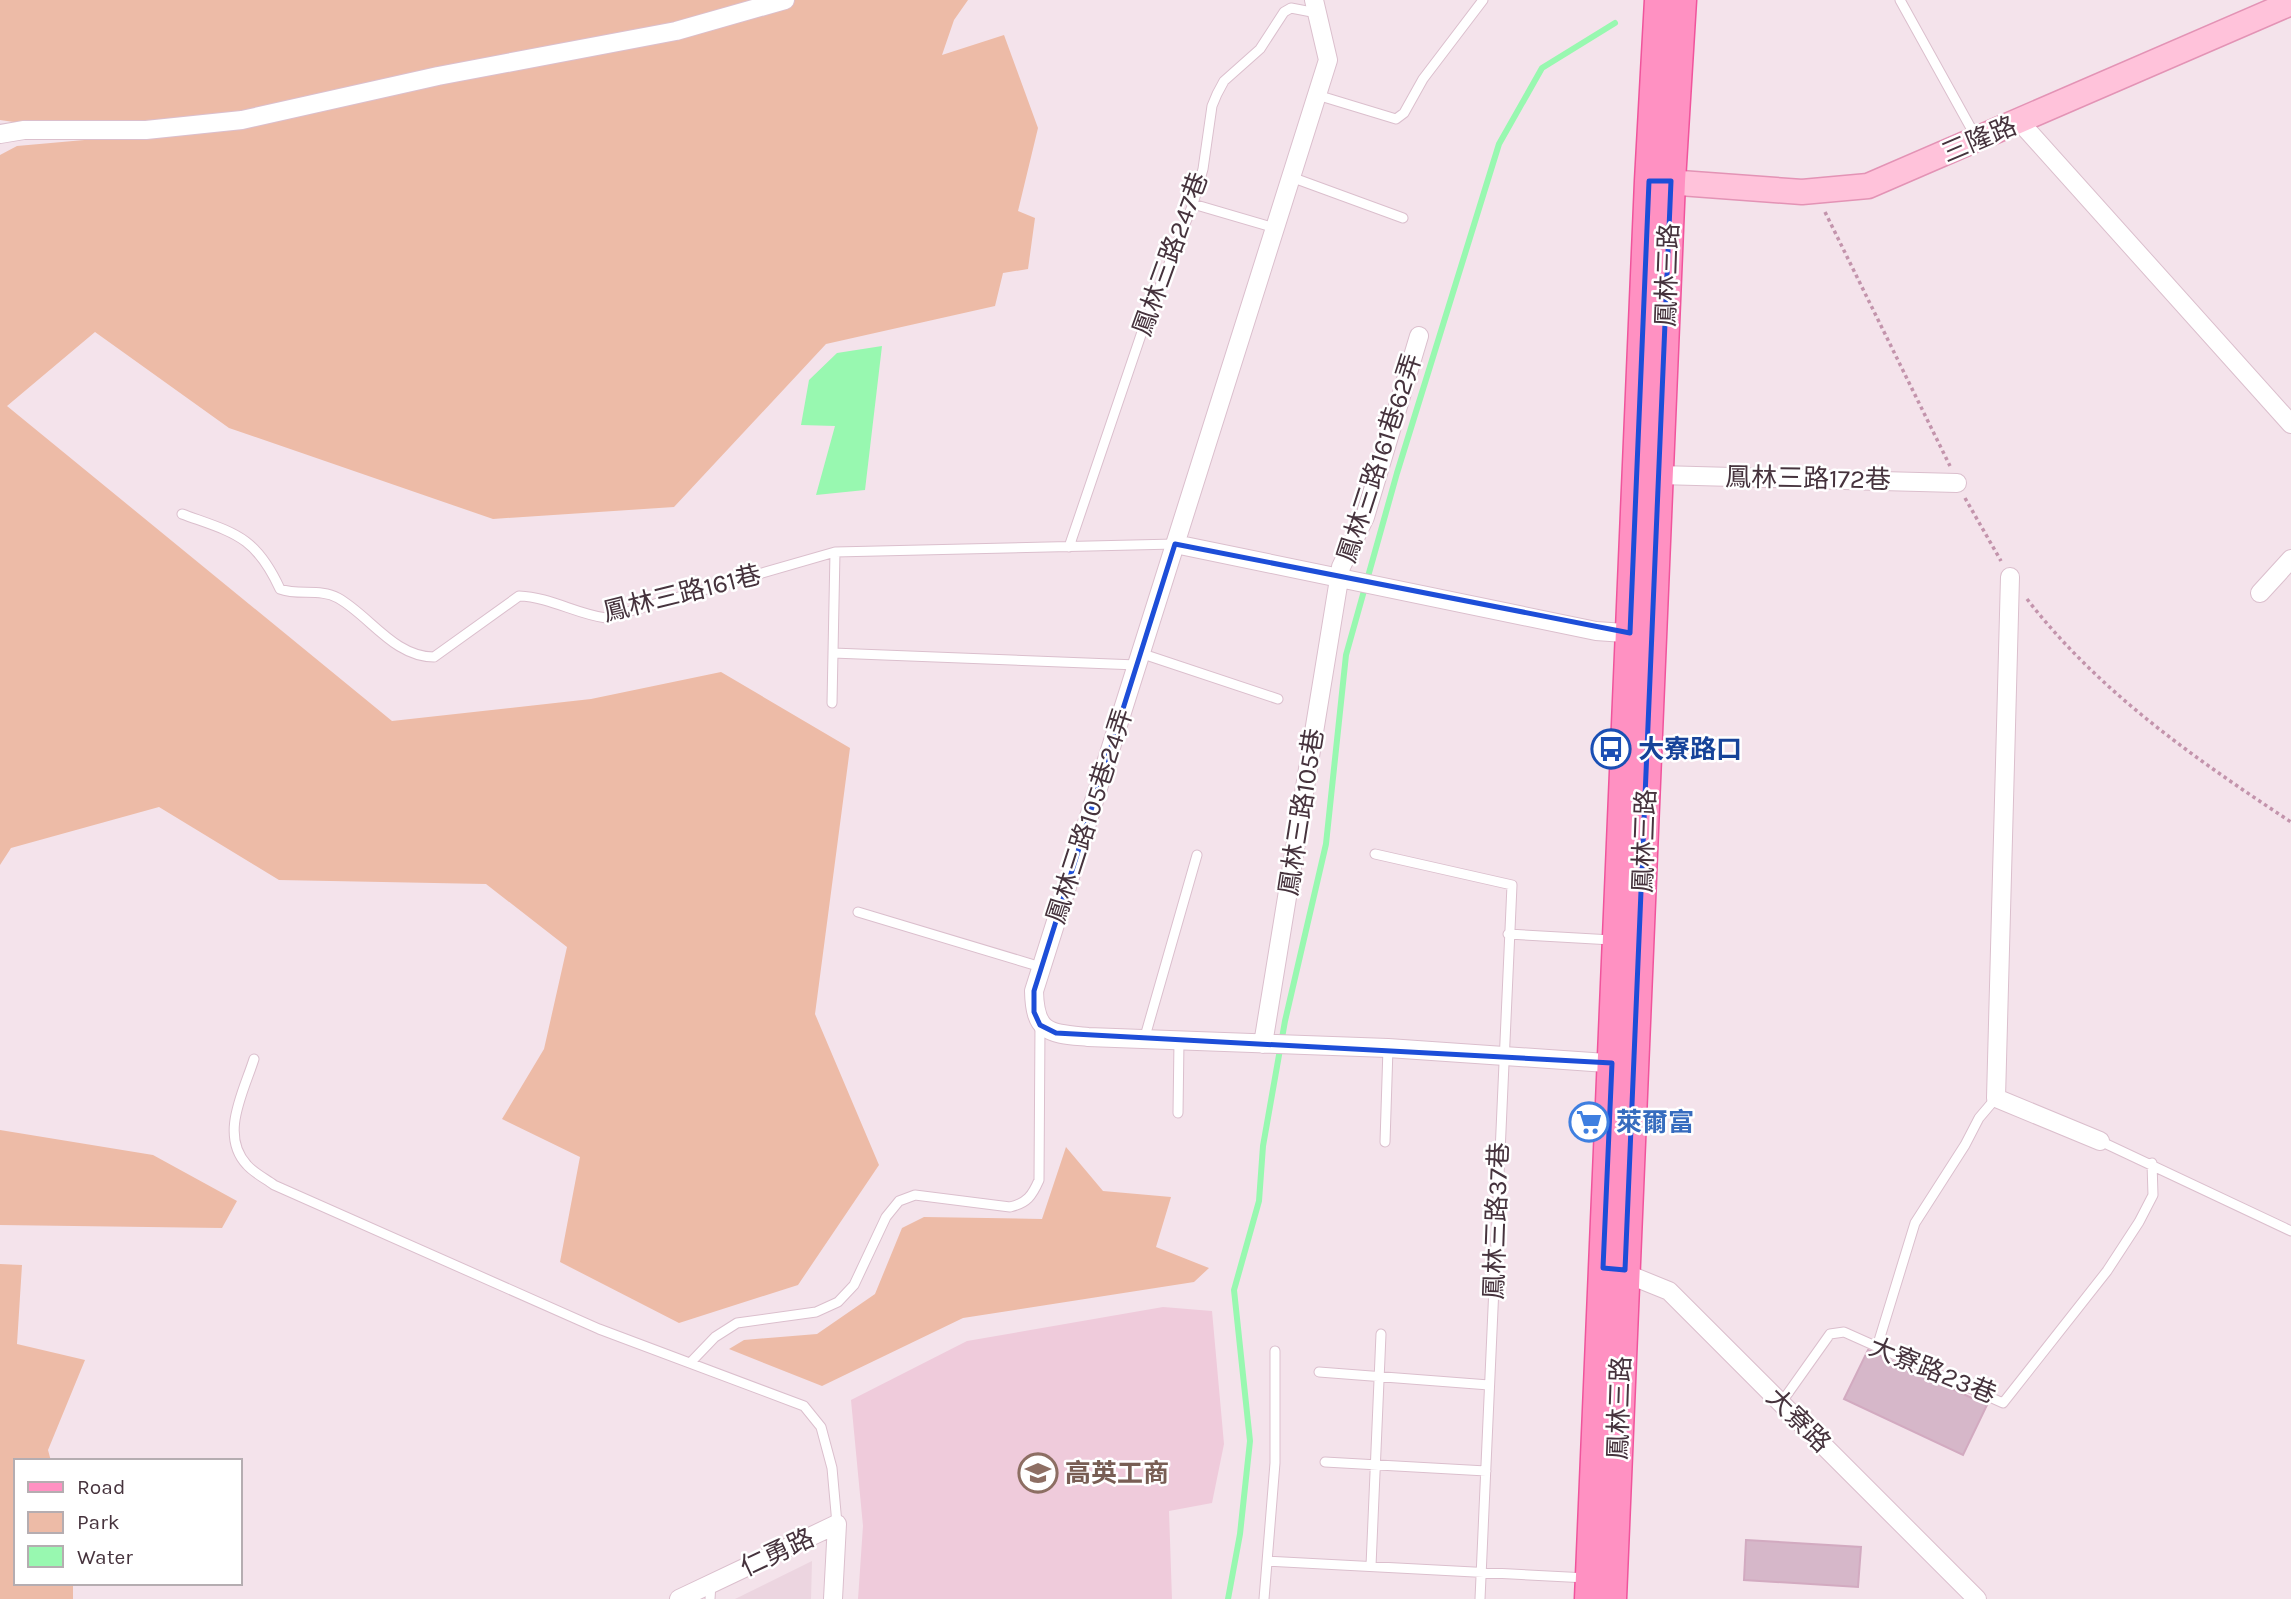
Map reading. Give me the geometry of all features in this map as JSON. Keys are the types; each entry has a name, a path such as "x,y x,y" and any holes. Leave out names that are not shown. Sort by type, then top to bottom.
{"main road":[{"name":"鳳林三路","path":"1623,1064 1617,940 1658,475 1659,0"},
{"name":"鳳林三路","path":"1590,1588 1614,1269 1660,181 1682,0"},
{"name":"鳳林三路","path":"1612,1599 1614,1269"}],"street":[{"path":"0,134 24,130 146,130 242,120 438,76 676,31 785,0"},
{"name":"三隆路","path":"1660,181 1801,192 1868,186 2291,3"},
{"name":"鳳林三路247巷","path":"1175,544 1328,60 1315,6"},
{"path":"2020,122 2291,424"},
{"name":"鳳林三路161巷62弄","path":"1344,581 1341,567 1365,517 1419,336"},
{"name":"鳳林三路172巷","path":"1658,475 1958,482"},
{"path":"1138,659 1175,544 1596,631 1642,634"},
{"path":"2260,593 2291,559"},
{"path":"2010,577 1996,1098 2100,1141"},
{"name":"鳳林三路105巷","path":"1268,1044 1344,581"},
{"name":"鳳林三路105巷24弄","path":"1040,1025 1034,1012 1034,991 1138,659"},
{"path":"1040,1025 1055,1033 1144,1040 1388,1048 1503,1058 1623,1064"},
{"name":"大寮路","path":"1614,1269 1669,1291 1975,1598"},
{"path":"833,1599 837,1524"},
{"name":"仁勇路","path":"679,1599 710,1591 837,1524"}],"lane":[{"path":"1317,95 1396,119 1404,113 1423,79 1483,0"},
{"path":"1900,0 1978,140"},
{"name":"鳳林三路247巷","path":"1069,547 1144,326 1193,204 1203,169 1212,106 1224,81 1260,49 1283,12 1291,8 1315,6"},
{"path":"1291,177 1403,218"},
{"path":"1193,204 1275,228"},
{"name":"鳳林三路161巷","path":"182,514 239,534 255,548 271,569 280,589 290,593 324,594 338,598 367,623 420,657 434,657 519,596 535,597 590,616 606,618 835,552 1175,544"},
{"path":"832,703 835,552"},
{"path":"833,653 1138,659 1278,699"},
{"path":"1375,854 1512,885 1503,1058"},
{"path":"1144,1040 1197,855"},
{"path":"858,912 1041,967"},
{"path":"1508,934 1617,940"},
{"path":"691,1362 715,1336 737,1323 816,1312 838,1302 854,1285 886,1217 899,1201 915,1195 1010,1207 1033,1196 1039,1180 1040,1025"},
{"path":"1178,1113 1179,1041"},
{"path":"1385,1142 1388,1048"},
{"name":"鳳林三路37巷","path":"1480,1599 1503,1058"},
{"path":"254,1059 233,1126 237,1147 246,1165 274,1185 599,1329 804,1406 821,1427 832,1468 837,1524"},
{"path":"1877,1347 1915,1223 1979,1118 1996,1098"},
{"path":"2100,1141 2152,1163 2291,1231"},
{"name":"大寮路23巷","path":"1782,1403 1830,1334 1844,1332 2003,1403 2107,1271 2139,1222 2153,1195 2152,1163"},
{"path":"1371,1566 1381,1334"},
{"path":"1264,1599 1275,1462 1275,1351"},
{"path":"1319,1372 1489,1385"},
{"path":"1325,1462 1375,1462 1486,1471"},
{"path":"1267,1561 1481,1574 1590,1588"}],"path":[{"path":"1816,191 1968,507 2010,577 2059,640 2131,709 2291,822"}],"highlighted area":[{"path":"1649,181 1671,181 1625,1270 1603,1268 1612,1063 1088,1037 1056,1033 1040,1025 1034,1012 1034,991 1175,544 1630,633"}],"shaded area":[{"name":"高英工商","path":"1163,1307 1212,1311 1224,1444 1212,1503 1169,1511 1172,1599 858,1599 863,1526 851,1400 967,1341"},
{"path":"812,1561 811,1599 735,1599"}],"green space":[{"path":"0,0 968,0 954,20 942,55 1004,35 1038,128 1018,211 1035,218 1028,269 1003,273 995,306 826,344 674,507 493,519 229,428 95,332 7,406 392,721 591,699 721,672 850,748 815,1014 879,1165 798,1285 679,1323 560,1262 580,1157 502,1119 544,1049 567,947 486,884 279,880 159,807 11,848 0,865 0,155 17,146 118,137 0,120"},
{"path":"0,1130 153,1155 237,1201 222,1228 0,1225"},
{"path":"1066,1147 1103,1191 1171,1197 1156,1247 1209,1268 1194,1282 963,1318 822,1386 729,1349 744,1340 817,1334 875,1294 902,1228 924,1217 1042,1219"},
{"path":"0,1264 22,1265 17,1344 85,1360 48,1450 50,1459 14,1459 14,1585 73,1585 73,1599 0,1599"}],"water":[{"path":"882,346 865,490 816,495 835,426 801,425 809,380 837,353"}],"building":[{"path":"1868,1350 1987,1405 1963,1455 1844,1399"},
{"path":"1746,1540 1861,1547 1858,1587 1744,1580"}],"waterway":[{"path":"1228,1599 1240,1534 1250,1441 1234,1290 1259,1201 1263,1146 1285,1021 1326,844 1346,655 1397,473 1499,144 1542,68 1615,23"}],"place":[{"name":"大寮路口","path":"1611,749"},
{"name":"萊爾富","path":"1589,1122"},
{"name":"高英工商","path":"1038,1473"}]}
